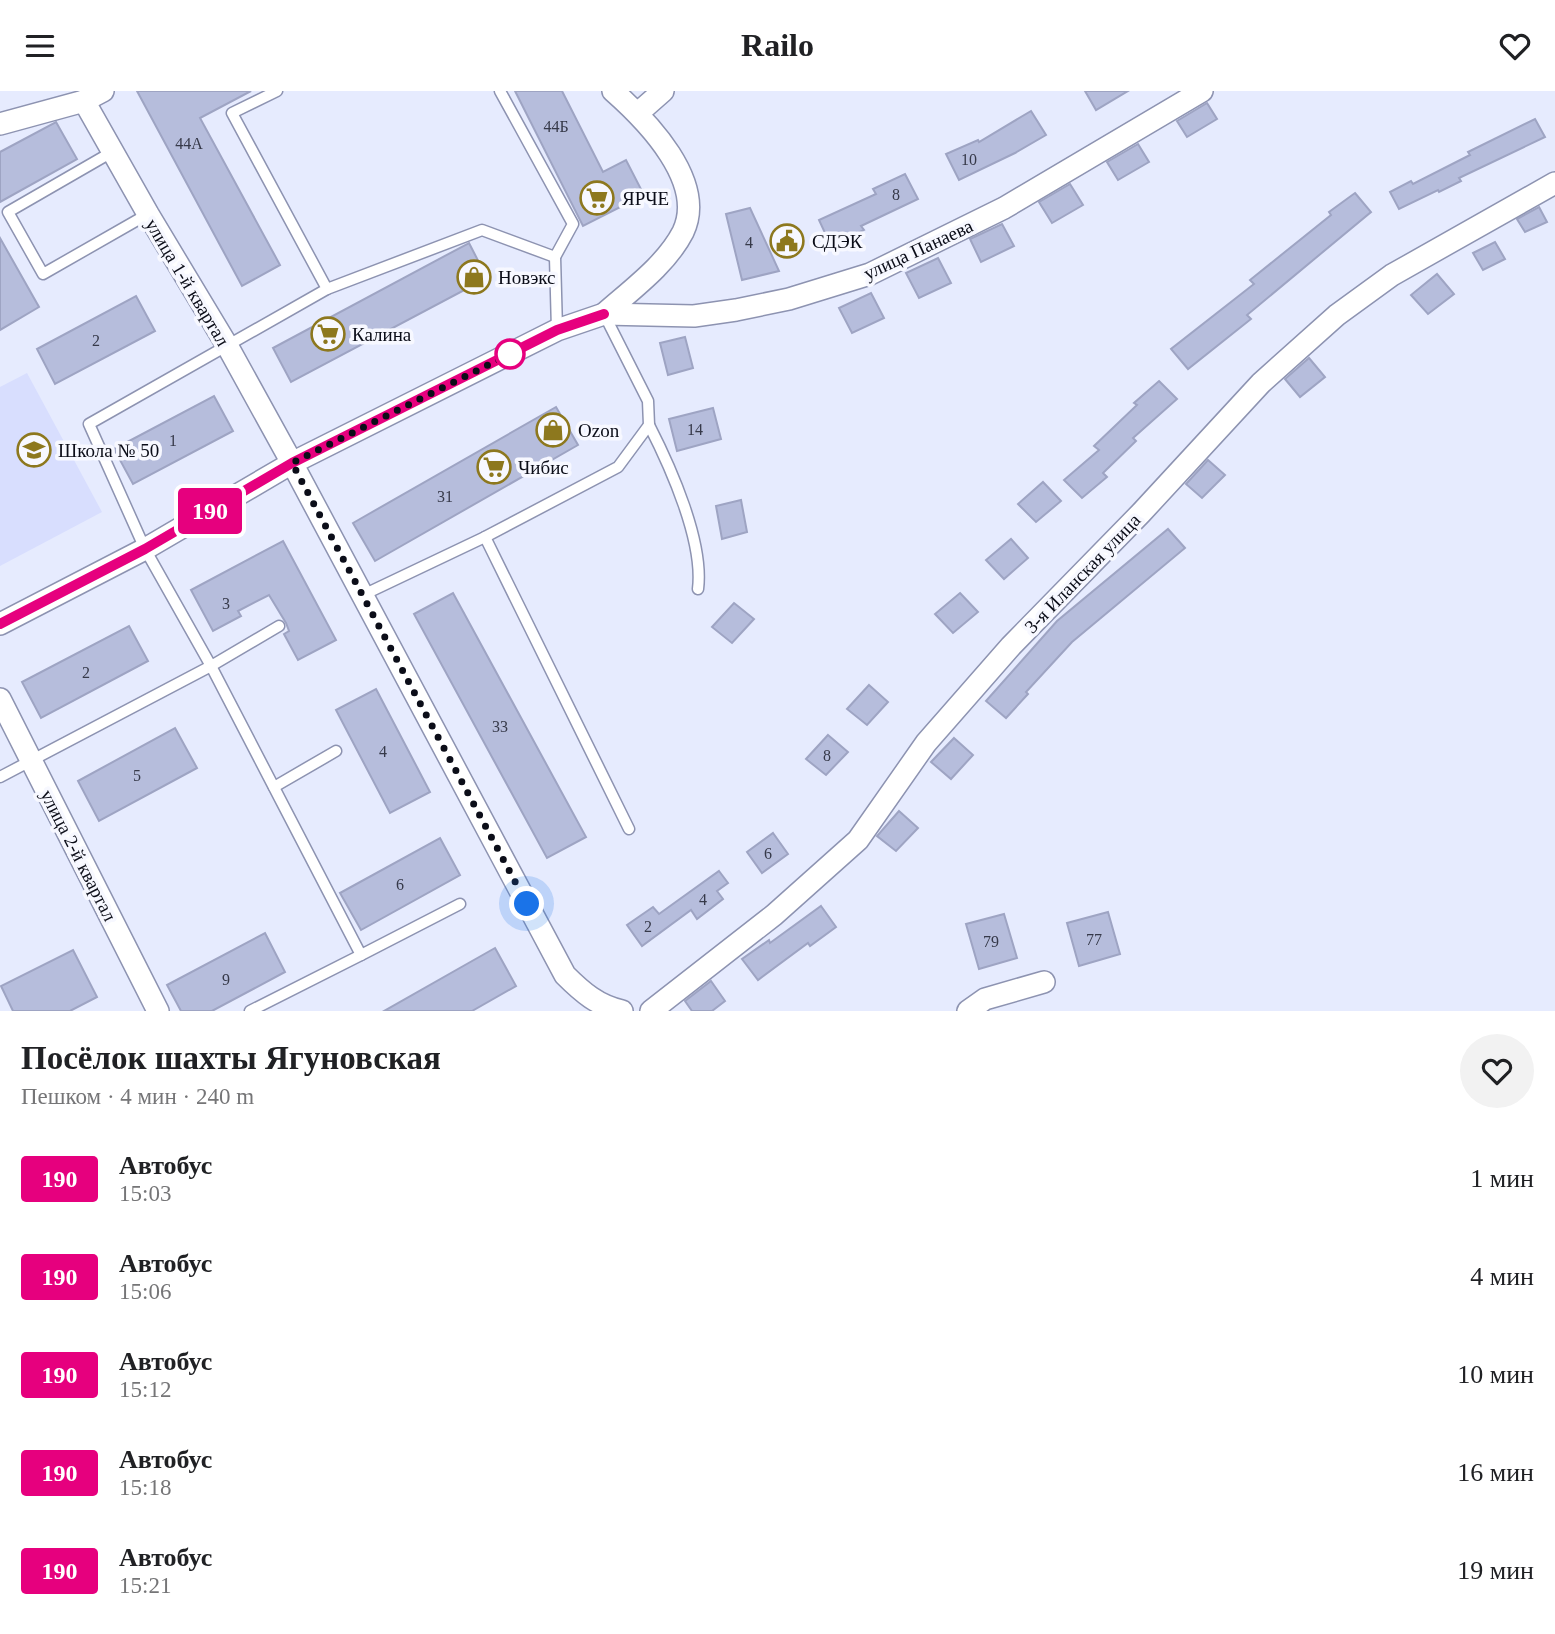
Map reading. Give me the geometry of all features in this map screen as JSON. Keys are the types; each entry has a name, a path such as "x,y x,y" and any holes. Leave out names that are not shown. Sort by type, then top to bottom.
{"street":[{"path":"0,624 145,549 292,463 557,330 604,314 664,259 682,234 690,206 685,184 674,162 638,113 613,91"},
{"path":"638,113 663,91"},
{"name":"улица Панаева","path":"604,314 694,316 736,310 789,299 870,274 1004,208 1202,91"},
{"path":"0,124 93,96"},
{"name":"улица 1-й квартал","path":"93,96 113,152 228,347 292,463"},
{"name":"3-я Иланская улица","path":"651,1011 774,915 858,840 926,743 1010,646 1141,513 1261,383 1337,315 1392,275 1555,183"},
{"path":"292,463 565,975 586,995 614,1010"},
{"name":"улица 2-й квартал","path":"0,699 158,1011"},
{"path":"968,1011 985,999 1044,982"}],"lane":[{"path":"277,91 232,113 327,289"},
{"path":"500,91 573,224 555,257 557,330"},
{"path":"113,152 8,212 13,223 43,274 148,214"},
{"path":"361,955 211,666 145,549 89,424 327,289 482,230 555,257"},
{"path":"604,314 648,401 649,425 666,458 696,546 700,571 698,589"},
{"path":"363,595 485,537 618,467 649,425"},
{"path":"485,537 629,829"},
{"path":"0,777 211,666 279,627"},
{"path":"274,787 336,751"},
{"path":"250,1011 460,904"}],"shaded area":[{"name":"Школа № 50","path":"27,373 102,512 0,566 0,387"}],"building":[{"path":"137,91 251,91 200,118 280,265 242,286"},
{"path":"515,91 562,91 603,172 626,160 644,195 583,226"},
{"path":"1085,91 1128,91 1096,110"},
{"path":"1207,103 1217,119 1187,137 1177,121"},
{"path":"1031,111 1046,135 959,180 946,154 978,140 979,142"},
{"path":"1535,119 1545,137 1459,178 1461,181 1439,192 1438,190 1399,209 1390,192 1411,181 1413,184 1470,155 1468,152"},
{"path":"56,122 77,159 0,202 0,152"},
{"path":"1138,144 1149,162 1118,180 1107,162"},
{"path":"905,174 918,199 861,226 864,230 831,246 819,220 876,194 873,189"},
{"path":"1070,184 1083,205 1052,223 1039,202"},
{"path":"1355,193 1371,212 1247,315 1251,319 1188,369 1171,349 1254,284 1250,280"},
{"path":"1539,207 1547,222 1525,232 1517,219"},
{"path":"750,208 779,271 742,280 726,214"},
{"path":"1002,224 1014,246 981,262 970,239"},
{"path":"0,238 39,307 0,330"},
{"path":"1495,242 1505,259 1483,270 1473,253"},
{"path":"469,243 487,278 291,382 273,348"},
{"path":"938,258 951,283 919,298 906,273"},
{"path":"1437,274 1454,294 1428,314 1411,295"},
{"path":"871,293 884,318 852,333 839,308"},
{"path":"136,296 155,331 55,384 37,349"},
{"path":"685,337 693,368 668,375 660,343"},
{"path":"1309,358 1325,377 1300,397 1285,379"},
{"path":"1159,381 1177,399 1133,438 1136,441 1103,473 1107,477 1082,498 1064,480 1099,450 1094,446 1137,405 1134,403"},
{"path":"214,396 233,431 133,484 114,449"},
{"path":"556,407 578,445 375,561 353,523"},
{"path":"713,408 721,439 677,451 669,419"},
{"path":"1208,460 1225,475 1202,498 1186,484"},
{"path":"1043,482 1061,501 1036,522 1018,504"},
{"path":"741,500 747,532 722,539 716,506"},
{"path":"1168,529 1185,548 1072,642 1006,718 986,701 1057,621"},
{"path":"1011,539 1028,558 1004,579 986,560"},
{"path":"283,541 336,640 298,660 284,634 289,631 286,623 269,595 238,611 241,616 213,631 191,590"},
{"path":"453,593 586,837 547,858 414,614"},
{"path":"960,593 978,612 953,633 935,614"},
{"path":"734,603 754,619 732,643 712,627"},
{"path":"129,626 148,661 41,718 22,682"},
{"path":"869,685 888,702 867,725 847,709"},
{"path":"376,689 430,792 390,813 336,710"},
{"path":"175,728 197,768 99,821 78,781"},
{"path":"828,735 848,752 826,775 806,759"},
{"path":"954,738 973,755 951,779 931,762"},
{"path":"899,811 918,828 896,851 877,836"},
{"path":"773,833 788,854 762,873 747,852"},
{"path":"440,838 460,875 361,930 340,893"},
{"path":"719,871 728,883 717,891 723,899 697,919 691,910 642,946 627,925 653,907 659,914"},
{"path":"821,906 836,927 810,946 808,943 758,980 742,959 769,940 770,943"},
{"path":"1108,912 1120,954 1079,966 1067,923"},
{"path":"1004,914 1017,958 979,969 966,924"},
{"path":"265,933 285,972 212,1011 181,1011 167,985"},
{"path":"495,948 516,986 472,1011 384,1011"},
{"path":"73,950 97,997 70,1011 13,1011 1,986"},
{"path":"711,981 725,1001 712,1011 692,1011 685,1001"}],"bus line":[{"name":"190","path":"0,624 145,549 292,463 557,330 604,314"}],"place":[{"name":"ЯРЧЕ","path":"597,198"},
{"name":"СДЭК","path":"787,241"},
{"name":"Новэкс","path":"474,277"},
{"name":"Калина","path":"328,334"},
{"name":"Ozon","path":"553,430"},
{"name":"Школа № 50","path":"34,450"},
{"name":"Чибис","path":"494,467"}],"route":[{"path":"510,354 292,463 527,904"}]}
